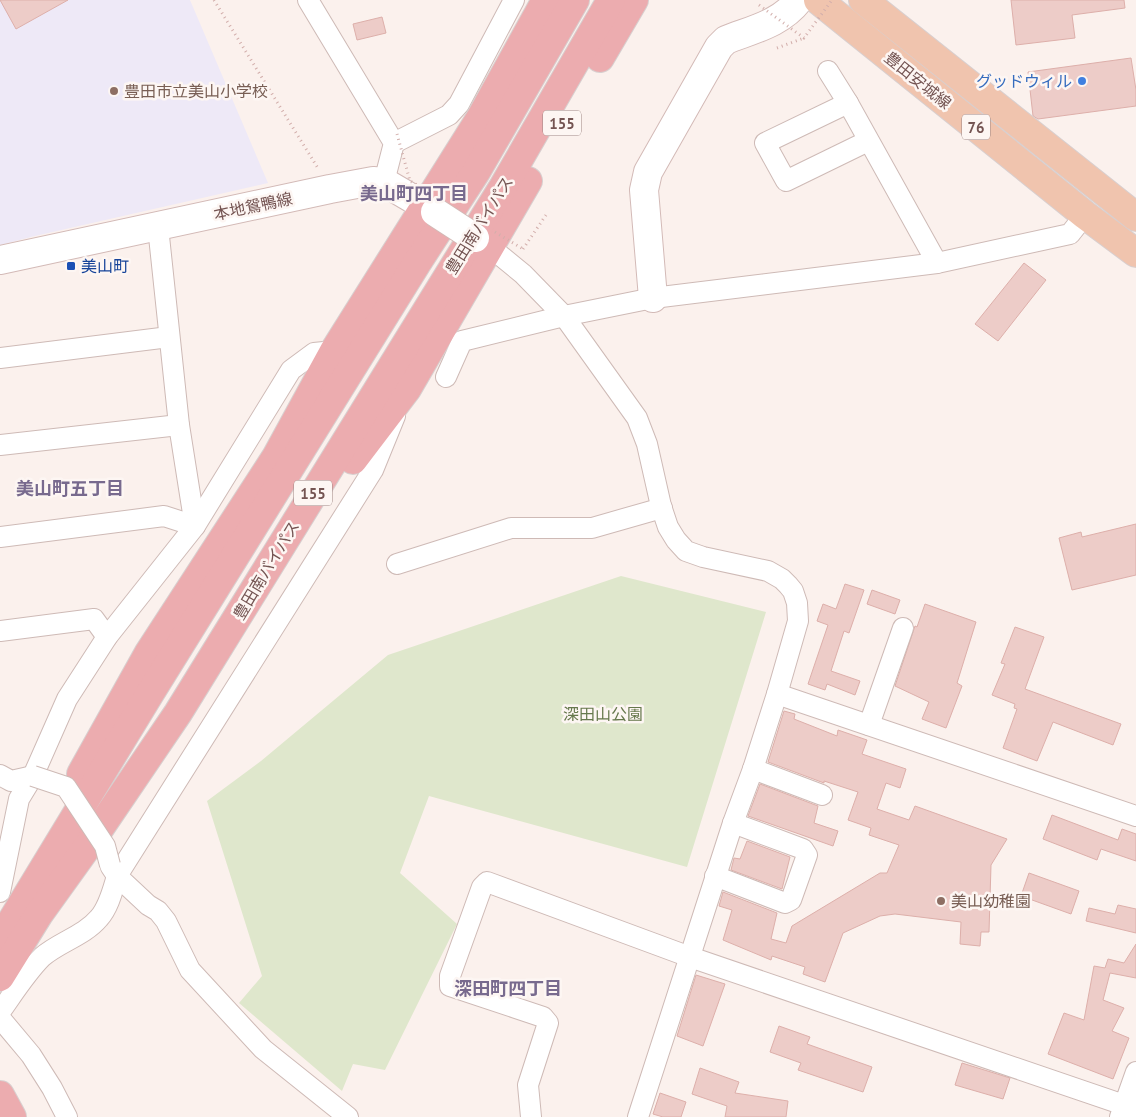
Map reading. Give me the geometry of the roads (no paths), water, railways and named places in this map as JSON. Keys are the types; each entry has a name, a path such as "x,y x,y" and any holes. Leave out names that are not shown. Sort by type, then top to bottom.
{"highway":[{"name":"豊田南バイパス","path":"0,940 149,695 476,172 575,0"},
{"name":"豊田南バイパス","path":"0,977 39,914 188,697 503,187 611,0"},
{"name":"155","path":"89,843 133,793 248,630 359,450 407,389 482,242 634,0"},
{"name":"155","path":"39,877 82,770 148,654 276,457 334,351 430,209 481,117 539,2"},
{"path":"0,1095 12,1117"}],"main road":[{"path":"653,298 644,190 648,172 719,46 726,40 781,18 799,0"},
{"name":"豊田安城線","path":"818,0 1136,253"},
{"name":"豊田安城線","path":"863,0 1136,217"},
{"path":"384,182 482,242"},
{"name":"本地鴛鴨線","path":"0,260 330,189 384,182"}],"street":[{"path":"308,0 394,143 384,182"},
{"path":"394,143 449,115 459,104 514,0"},
{"path":"828,71 848,103 937,263"},
{"path":"848,103 765,143 786,182 868,141"},
{"path":"446,377 462,341 564,316 653,298 937,263 1070,234 1086,215"},
{"path":"158,227 179,424 195,526"},
{"path":"482,242 523,274 564,316 637,418 647,444 668,527 676,540 686,551 703,557 768,571 782,579 793,591 797,603 798,621 777,694 753,769 732,823 638,1117"},
{"path":"0,358 169,338"},
{"path":"0,892 19,799 33,776 67,699 107,637 195,526 292,370 314,353 334,351"},
{"path":"0,1012 31,970 44,956 86,930 100,918 106,906 114,870 373,470 407,389"},
{"path":"0,445 179,424"},
{"path":"397,564 511,528 592,528 662,508"},
{"path":"0,538 164,516 195,526"},
{"path":"0,631 94,619 107,637"},
{"path":"869,726 902,628"},
{"path":"777,694 1136,816"},
{"path":"753,769 822,795"},
{"path":"0,775 11,781 33,776 66,787 105,846 114,870 148,905 158,911 166,921 190,970 263,1048 348,1117"},
{"path":"715,876 785,903 791,900 807,855 803,849 732,823"},
{"path":"531,1117 528,1085 548,1023 543,1017 450,986 450,976 453,967 482,887 487,882 690,957 1127,1110 1136,1072"},
{"path":"0,1018 31,1055 52,1088 67,1117"}],"place":[{"name":"グッドウィル","path":"1082,81"},
{"name":"豊田市立美山小学校","path":"114,91"},
{"name":"美山町","path":"71,266"},
{"name":"美山幼稚園","path":"941,901"}],"district":[{"name":"美山町四丁目","path":"414,193"},
{"name":"美山町五丁目","path":"70,488"},
{"name":"深田町四丁目","path":"508,988"}],"park label":[{"name":"深田山公園","path":"603,714"}]}
